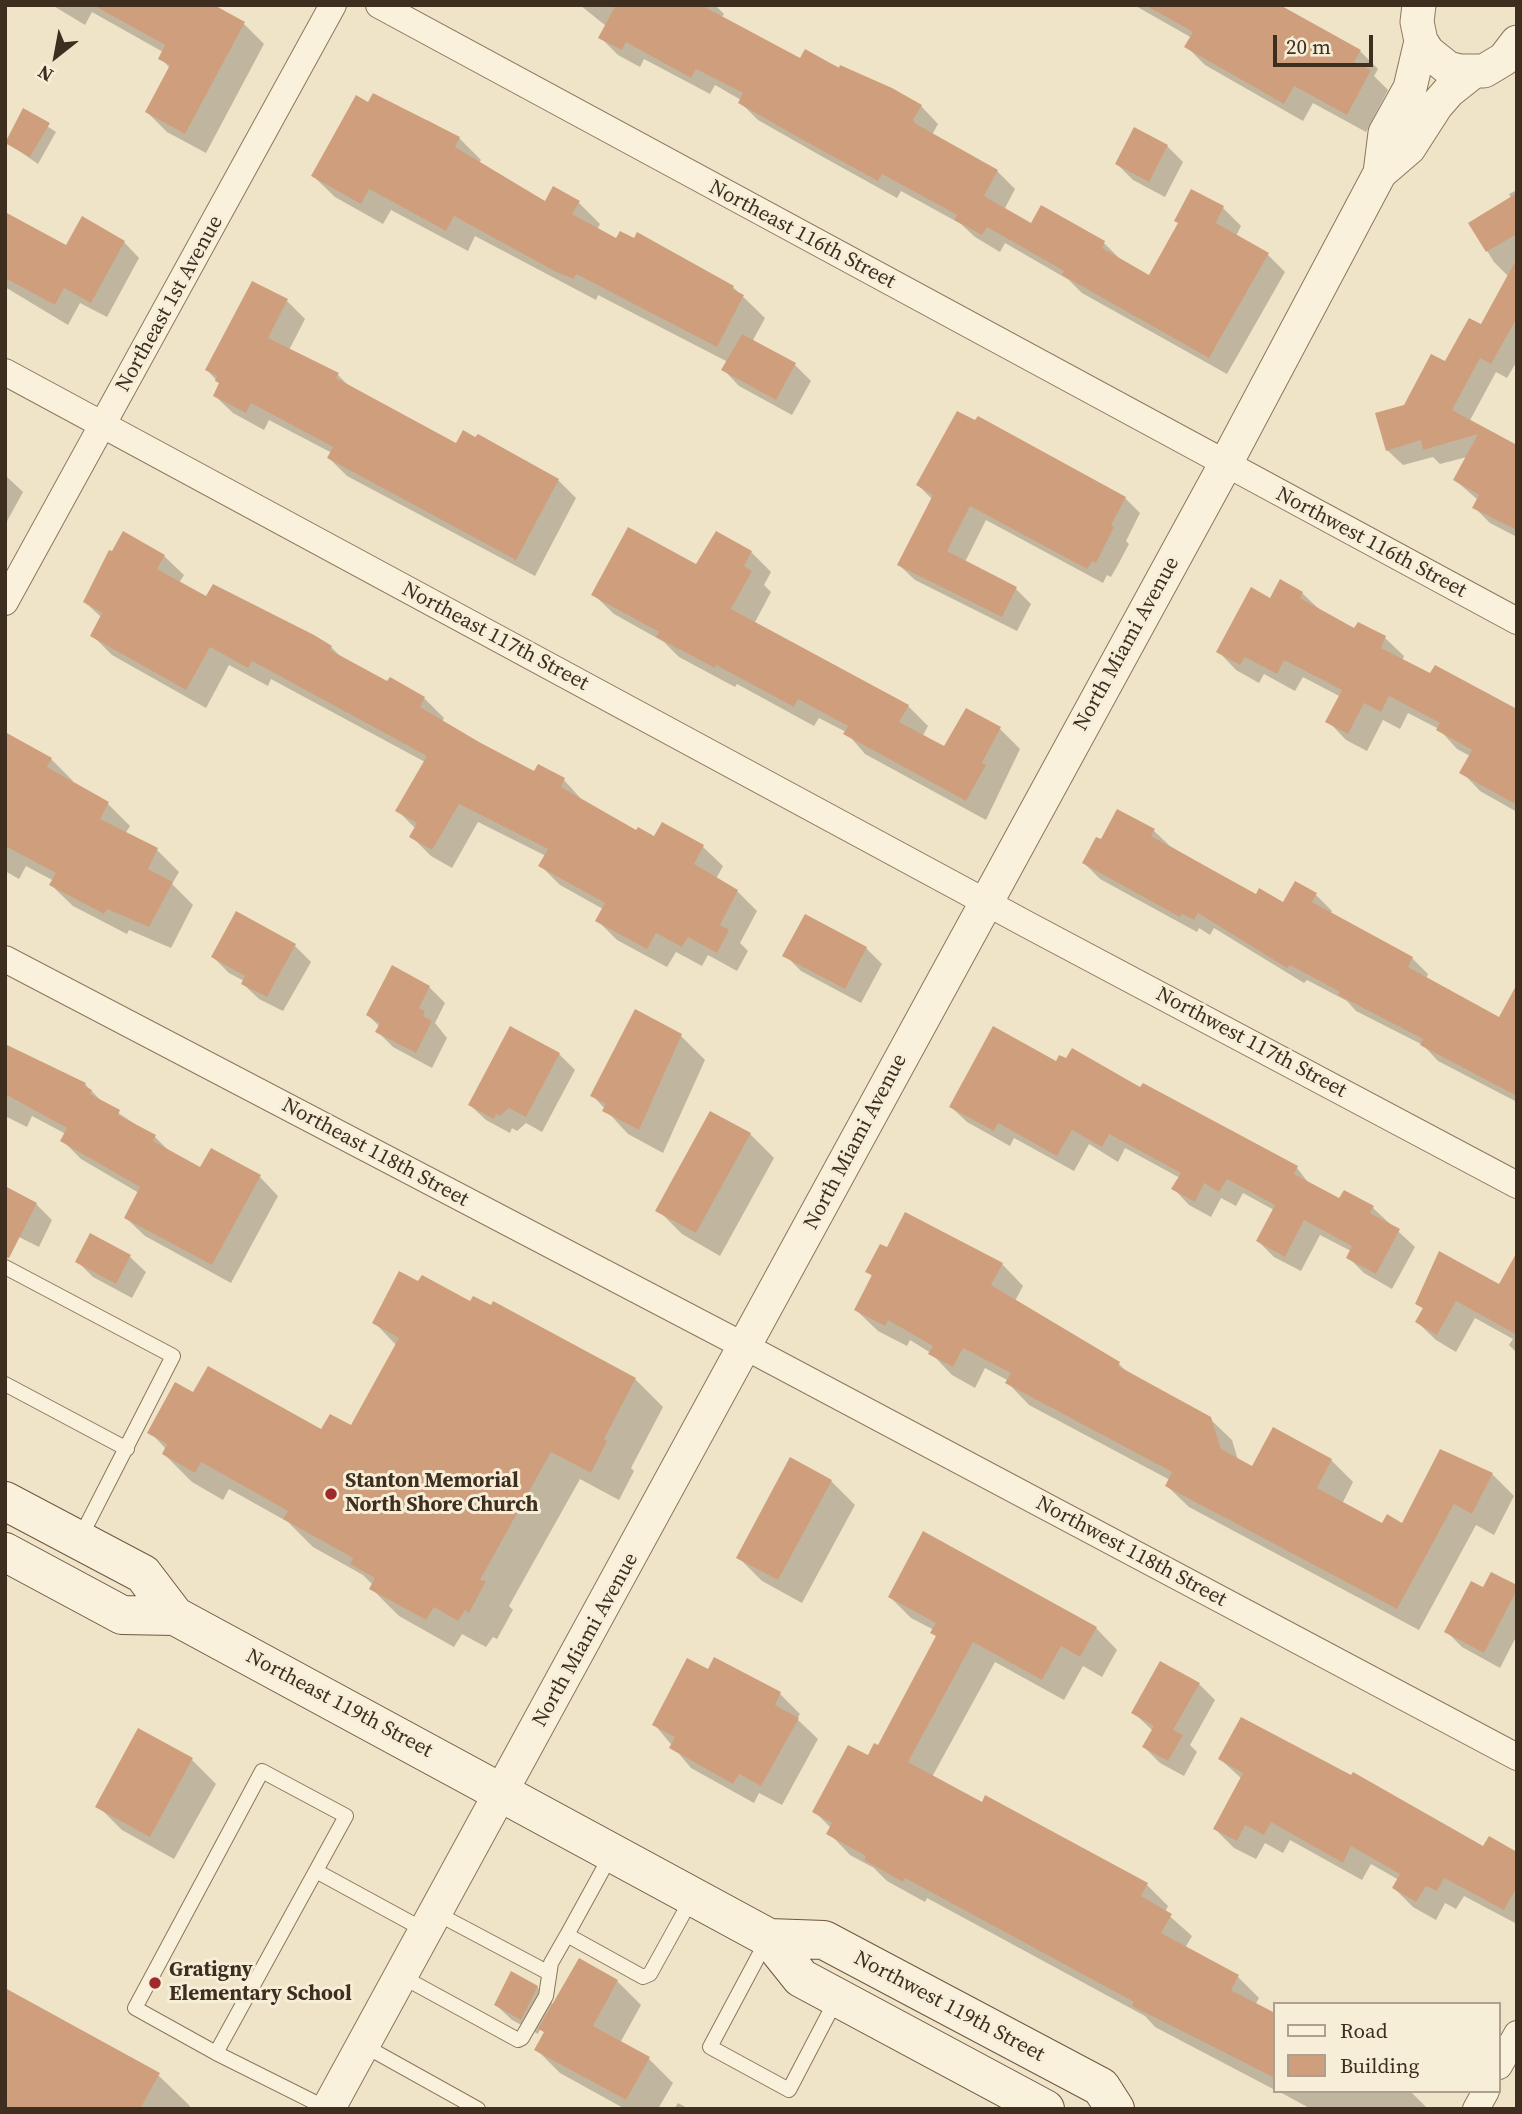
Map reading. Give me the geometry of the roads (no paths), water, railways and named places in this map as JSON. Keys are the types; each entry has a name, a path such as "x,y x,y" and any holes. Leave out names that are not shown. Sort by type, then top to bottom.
{"main road":[{"name":"Northeast 119th Street","path":"5,1501 143,1574 175,1616 503,1792"},
{"name":"Northeast 119th Street","path":"5,1552 122,1615 175,1616"},
{"name":"Northwest 119th Street","path":"503,1792 769,1938 802,1978 1005,2094 1045,2109"},
{"name":"Northwest 119th Street","path":"769,1938 824,1940 1101,2087 1115,2109"}],"street":[{"name":"Northeast 1st Avenue","path":"5,603 333,5"},
{"name":"Northeast 116th Street","path":"379,5 1225,465"},
{"name":"North Miami Avenue","path":"328,2109 746,1347 985,902 1225,465 1380,173 1385,133 1410,88 1415,19"},
{"path":"1415,19 1428,52 1448,68 1494,70"},
{"name":"North Miami Avenue","path":"1380,173 1409,148 1436,106 1449,92 1494,70 1517,42"},
{"name":"Northeast 117th Street","path":"5,372 985,902"},
{"name":"Northwest 116th Street","path":"1225,465 1517,621"},
{"name":"Northwest 117th Street","path":"985,902 1517,1185"},
{"name":"Northeast 118th Street","path":"5,959 746,1347"},
{"name":"Northwest 118th Street","path":"746,1347 1517,1757"},
{"path":"1501,2062 1517,2034"},
{"path":"1476,2109 1485,2093"}],"lane":[{"path":"5,1267 173,1356 79,1540"},
{"path":"5,1384 127,1449"},
{"path":"216,2053 346,1816 262,1771 135,2008 216,2053 328,2109"},
{"path":"401,1976 518,2040 522,2038 546,1996 551,1963 612,1852"},
{"path":"316,1871 549,1973"},
{"path":"567,1935 643,1977 650,1974 694,1896"},
{"path":"769,1938 710,2047 789,2090 838,1998"},
{"path":"363,2045 458,2104 478,2109"}],"place":[{"name":"Stanton Memorial North Shore Church","path":"331,1494"},
{"name":"Gratigny Elementary School","path":"155,1983"}]}
